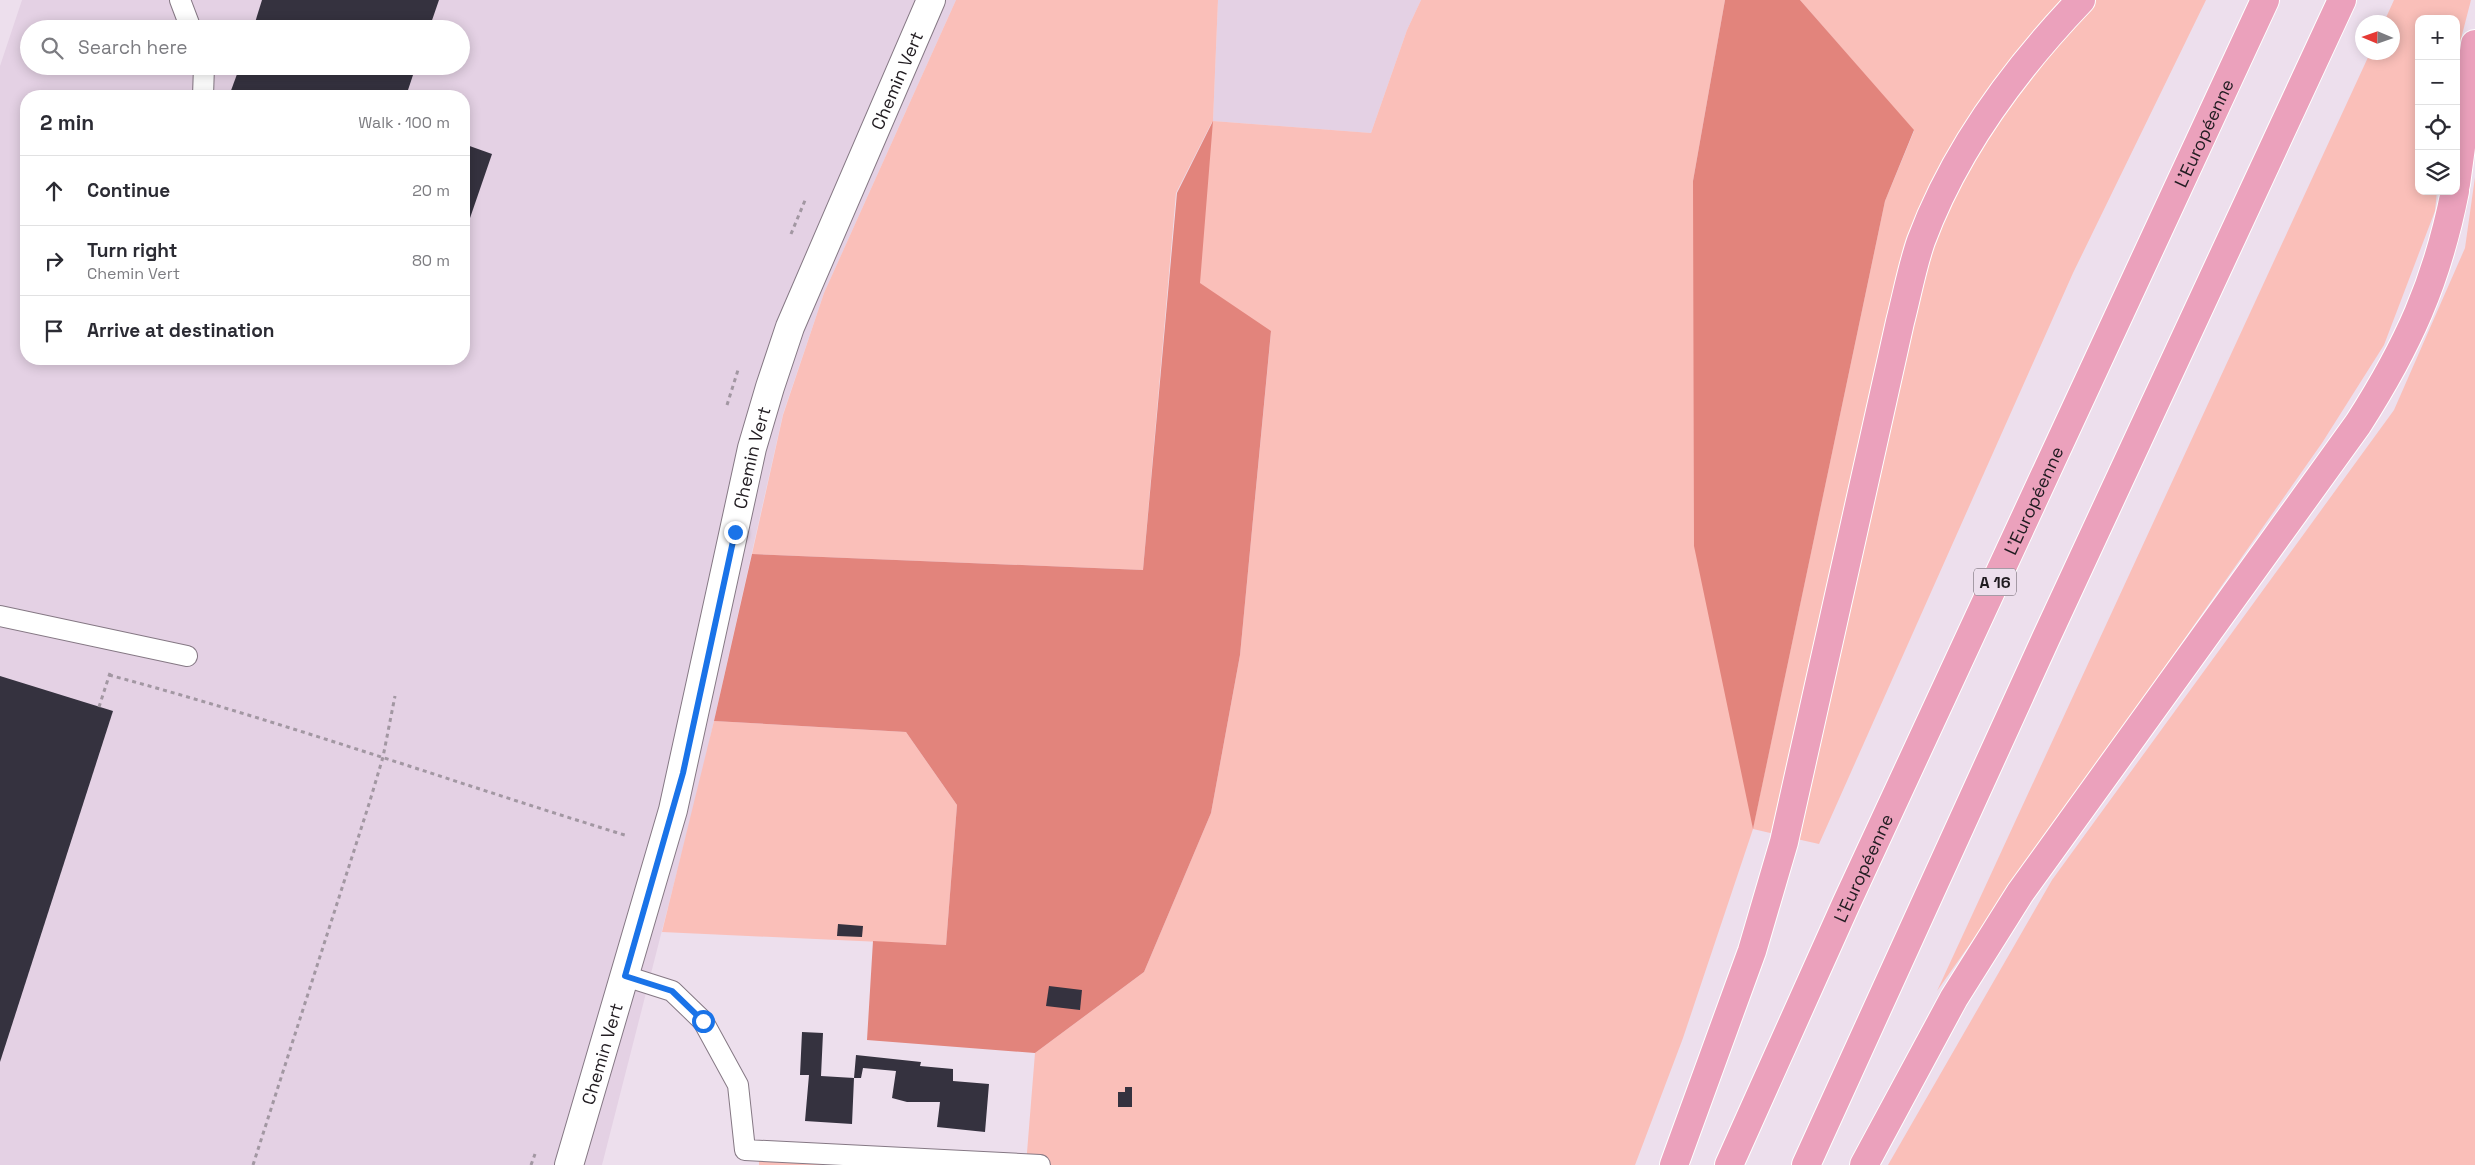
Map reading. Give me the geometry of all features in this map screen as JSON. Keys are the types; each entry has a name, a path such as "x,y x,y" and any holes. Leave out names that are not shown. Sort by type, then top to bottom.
{"highway":[{"path":"1674,1165 1752,951 1784,842 1900,322 1921,241 1964,148 2024,64 2082,0"},
{"name":"L'Européenne","path":"1728,1165 1850,895 2265,0"},
{"path":"1806,1165 1896,963 2342,0"},
{"path":"2460,155 2475,44"},
{"path":"1864,1165 1954,998 2024,886 2358,424 2391,373 2436,270 2454,195"}],"street":[{"name":"Chemin Vert","path":"569,1165 683,773 748,468 770,387 790,327 931,0"}],"lane":[{"path":"180,0 188,20"},
{"path":"203,90 204,75"},
{"path":"0,616 187,656"},
{"path":"625,976 672,991 703,1021 738,1085 745,1150 1040,1165"}],"path":[{"path":"99,708 110,675 118,641"},
{"path":"110,675 175,692 628,836"},
{"path":"253,1165 382,757 395,696"}],"shaded area":[{"path":"22,0 956,0 824,293 783,414 702,774 602,1165 0,1165 0,66"},
{"path":"956,0 1218,0 1213,121 1371,133 1407,30 1421,0 1725,0 1693,181 1753,828 1885,201 1914,131 1800,0 2206,0 2073,273 1819,844 1753,829 1683,1038 1635,1165 1026,1165 1035,1053 1144,972 1211,813 1240,655 1271,332 1199,283 1212,122 1176,193 1143,570 752,554 783,415 824,293"},
{"path":"1218,0 1421,0 1407,30 1371,133 1213,121"},
{"path":"1725,0 1800,0 1914,130 1885,201 1753,829 1694,546 1693,181"},
{"path":"2394,0 2471,0 2460,43 2460,15 2415,15 2415,195 2437,195 2435,211 2384,345 2322,443 1937,991 2367,60 2400,60 2400,15 2387,15"},
{"path":"1213,121 1200,283 1271,331 1240,655 1211,813 1144,972 1035,1053 867,1040 873,941 946,945 957,805 906,732 714,721 752,554 1143,570 1177,193"},
{"path":"2475,177 2475,1165 1888,1165 2052,880 2394,410 2465,248"},
{"path":"714,721 906,732 957,805 946,945 662,932"},
{"path":"759,1159 873,1165 759,1165"}],"building":[{"path":"262,0 439,0 432,20 256,20"},
{"path":"237,75 413,75 408,90 231,90"},
{"path":"470,146 492,154 470,218"},
{"path":"0,676 113,711 0,1062"},
{"path":"838,924 863,926 862,937 837,936"},
{"path":"1049,986 1082,990 1080,1010 1046,1006"},
{"path":"802,1032 823,1033 821,1076 854,1078 852,1124 805,1121 809,1075 800,1075"},
{"path":"856,1055 921,1062 920,1066 953,1069 953,1081 989,1084 985,1132 937,1127 940,1102 907,1102 892,1098 896,1071 863,1068 861,1078 854,1078"},
{"path":"1125,1087 1132,1087 1132,1107 1118,1107 1118,1092 1125,1092"}],"route":[{"path":"703,1021 672,991 625,976 663,850 683,773 735,532"}]}
